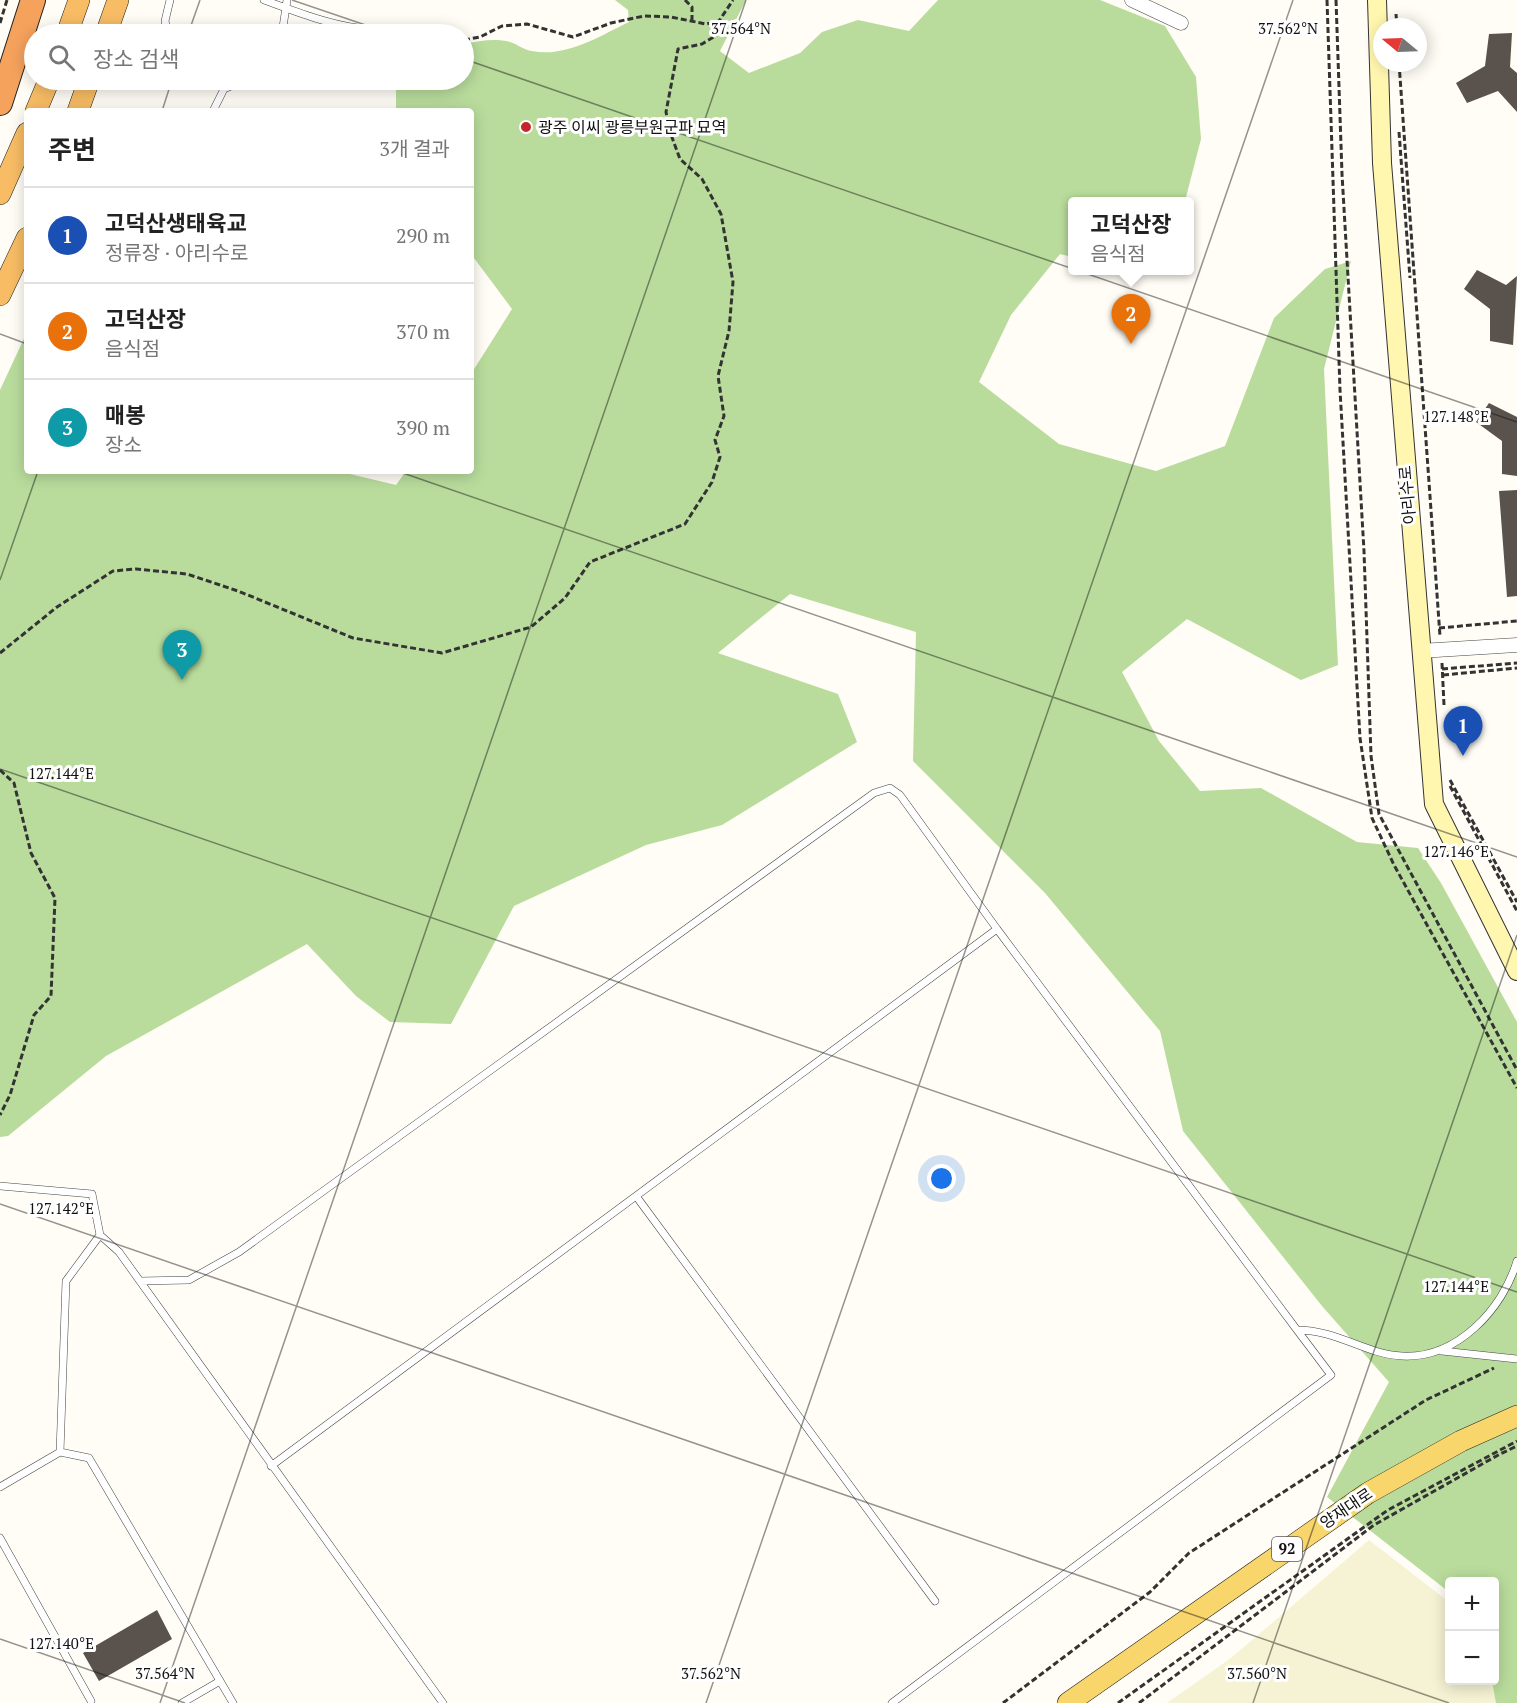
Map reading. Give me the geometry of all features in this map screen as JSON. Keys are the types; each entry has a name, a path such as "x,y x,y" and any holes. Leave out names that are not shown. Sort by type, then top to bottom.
{"highway":[{"path":"25,24 33,0"},
{"path":"71,24 79,0"},
{"path":"110,24 118,0"},
{"path":"0,103 24,28"},
{"path":"37,108 45,90"},
{"path":"79,108 85,90"},
{"path":"0,194 24,140"},
{"path":"0,295 24,244"}],"main road":[{"name":"아리수로","path":"1377,0 1382,163 1432,651 1434,804 1517,971"},
{"name":"양재대로","path":"1068,1703 1368,1493 1461,1441 1517,1416"}],"street":[{"path":"1132,0 1181,22"},
{"path":"1432,651 1517,645"}],"lane":[{"path":"166,24 170,0"},
{"path":"264,0 285,4 345,24"},
{"path":"285,4 285,24"},
{"path":"214,108 224,90"},
{"path":"140,1281 189,1280 240,1252 873,793 890,788 900,795 997,929 1331,1375 892,1703"},
{"path":"271,1466 997,929"},
{"path":"0,1186 92,1194 100,1235 119,1252 443,1703"},
{"path":"636,1196 935,1601"},
{"path":"60,1452 66,1281 100,1235"},
{"path":"1439,1351 1454,1344 1473,1329 1497,1303 1513,1274 1517,1261"},
{"path":"1297,1330 1315,1330 1375,1350 1402,1356 1439,1351 1516,1359"},
{"path":"0,1487 60,1452 89,1458 233,1703"},
{"path":"0,1538 91,1701"},
{"path":"182,1703 220,1681"}],"path":[{"path":"0,22 7,0"},
{"path":"685,0 692,7 692,23"},
{"path":"0,653 57,607 113,571 136,569 187,574 238,591 353,638 442,653 531,627 565,598 590,562 685,524 712,482 720,457 715,440 724,416 718,376 729,331 733,282 721,214 702,179 680,159 666,112 678,49 708,42 717,35 719,21 734,0"},
{"path":"1327,0 1340,390 1360,738 1372,818 1394,865 1517,1088"},
{"path":"1336,0 1342,174 1364,552 1371,756 1379,814 1517,1070"},
{"path":"474,38 502,26 527,24 573,37 611,23 644,16 671,17 706,24 719,21"},
{"path":"1395,72 1432,651 1443,675 1444,709"},
{"path":"1400,72 1439,628 1432,651"},
{"path":"1439,628 1517,621"},
{"path":"1440,669 1517,663"},
{"path":"1443,675 1517,668"},
{"path":"1440,669 1441,713"},
{"path":"0,770 14,783 31,853 55,898 51,996 34,1015 10,1095 0,1115"},
{"path":"1517,902 1447,778 1517,911"},
{"path":"1003,1703 1150,1592 1189,1553 1426,1400 1516,1359"},
{"path":"1118,1703 1388,1510 1517,1441"},
{"path":"1138,1703 1374,1525 1517,1446"}],"shaded area":[{"path":"1369,1540 1445,1599 1445,1685 1495,1685 1497,1703 1167,1703 1231,1658"}],"green space":[{"path":"615,0 746,0 720,51 749,73 800,53 822,32 858,20 909,31 938,0 1100,0 1165,26 1196,77 1201,139 1186,197 1068,197 1068,256 1060,254 1011,315 979,382 1059,444 1156,471 1225,446 1274,318 1325,269 1351,261 1324,369 1338,665 1301,680 1187,619 1122,672 1159,741 1200,791 1261,788 1357,842 1418,848 1441,883 1517,1022 1517,1703 1496,1703 1493,1685 1499,1685 1499,1577 1445,1577 1445,1589 1327,1497 1389,1382 1322,1306 1183,1131 1160,1031 1045,893 913,761 916,632 790,594 718,653 838,694 857,742 722,825 646,845 514,906 451,1024 390,1022 356,996 307,944 106,1056 8,1136 0,1137 0,390 24,338 24,474 350,474 396,485 404,474 474,474 474,369 512,309 474,258 474,108 396,108 396,90 474,90 474,42 499,40 529,50 557,51 570,49 629,22 628,10"}],"building":[{"path":"1512,33 1510,67 1517,73 1517,112 1498,91 1467,103 1456,83 1485,66 1489,34"},
{"path":"1477,270 1506,285 1517,276 1513,345 1490,341 1490,309 1464,289"},
{"path":"1489,403 1517,417 1517,476 1502,474 1502,441 1476,422"},
{"path":"1517,490 1517,596 1507,597 1499,491"},
{"path":"157,1610 172,1639 99,1681 83,1653"}],"place":[{"name":"광주 이씨 광릉부원군파 묘역","path":"526,127"},
{"name":"고덕산장","path":"1131,344"},
{"name":"매봉","path":"182,680"},
{"name":"고덕산생태육교","path":"1463,756"}]}
